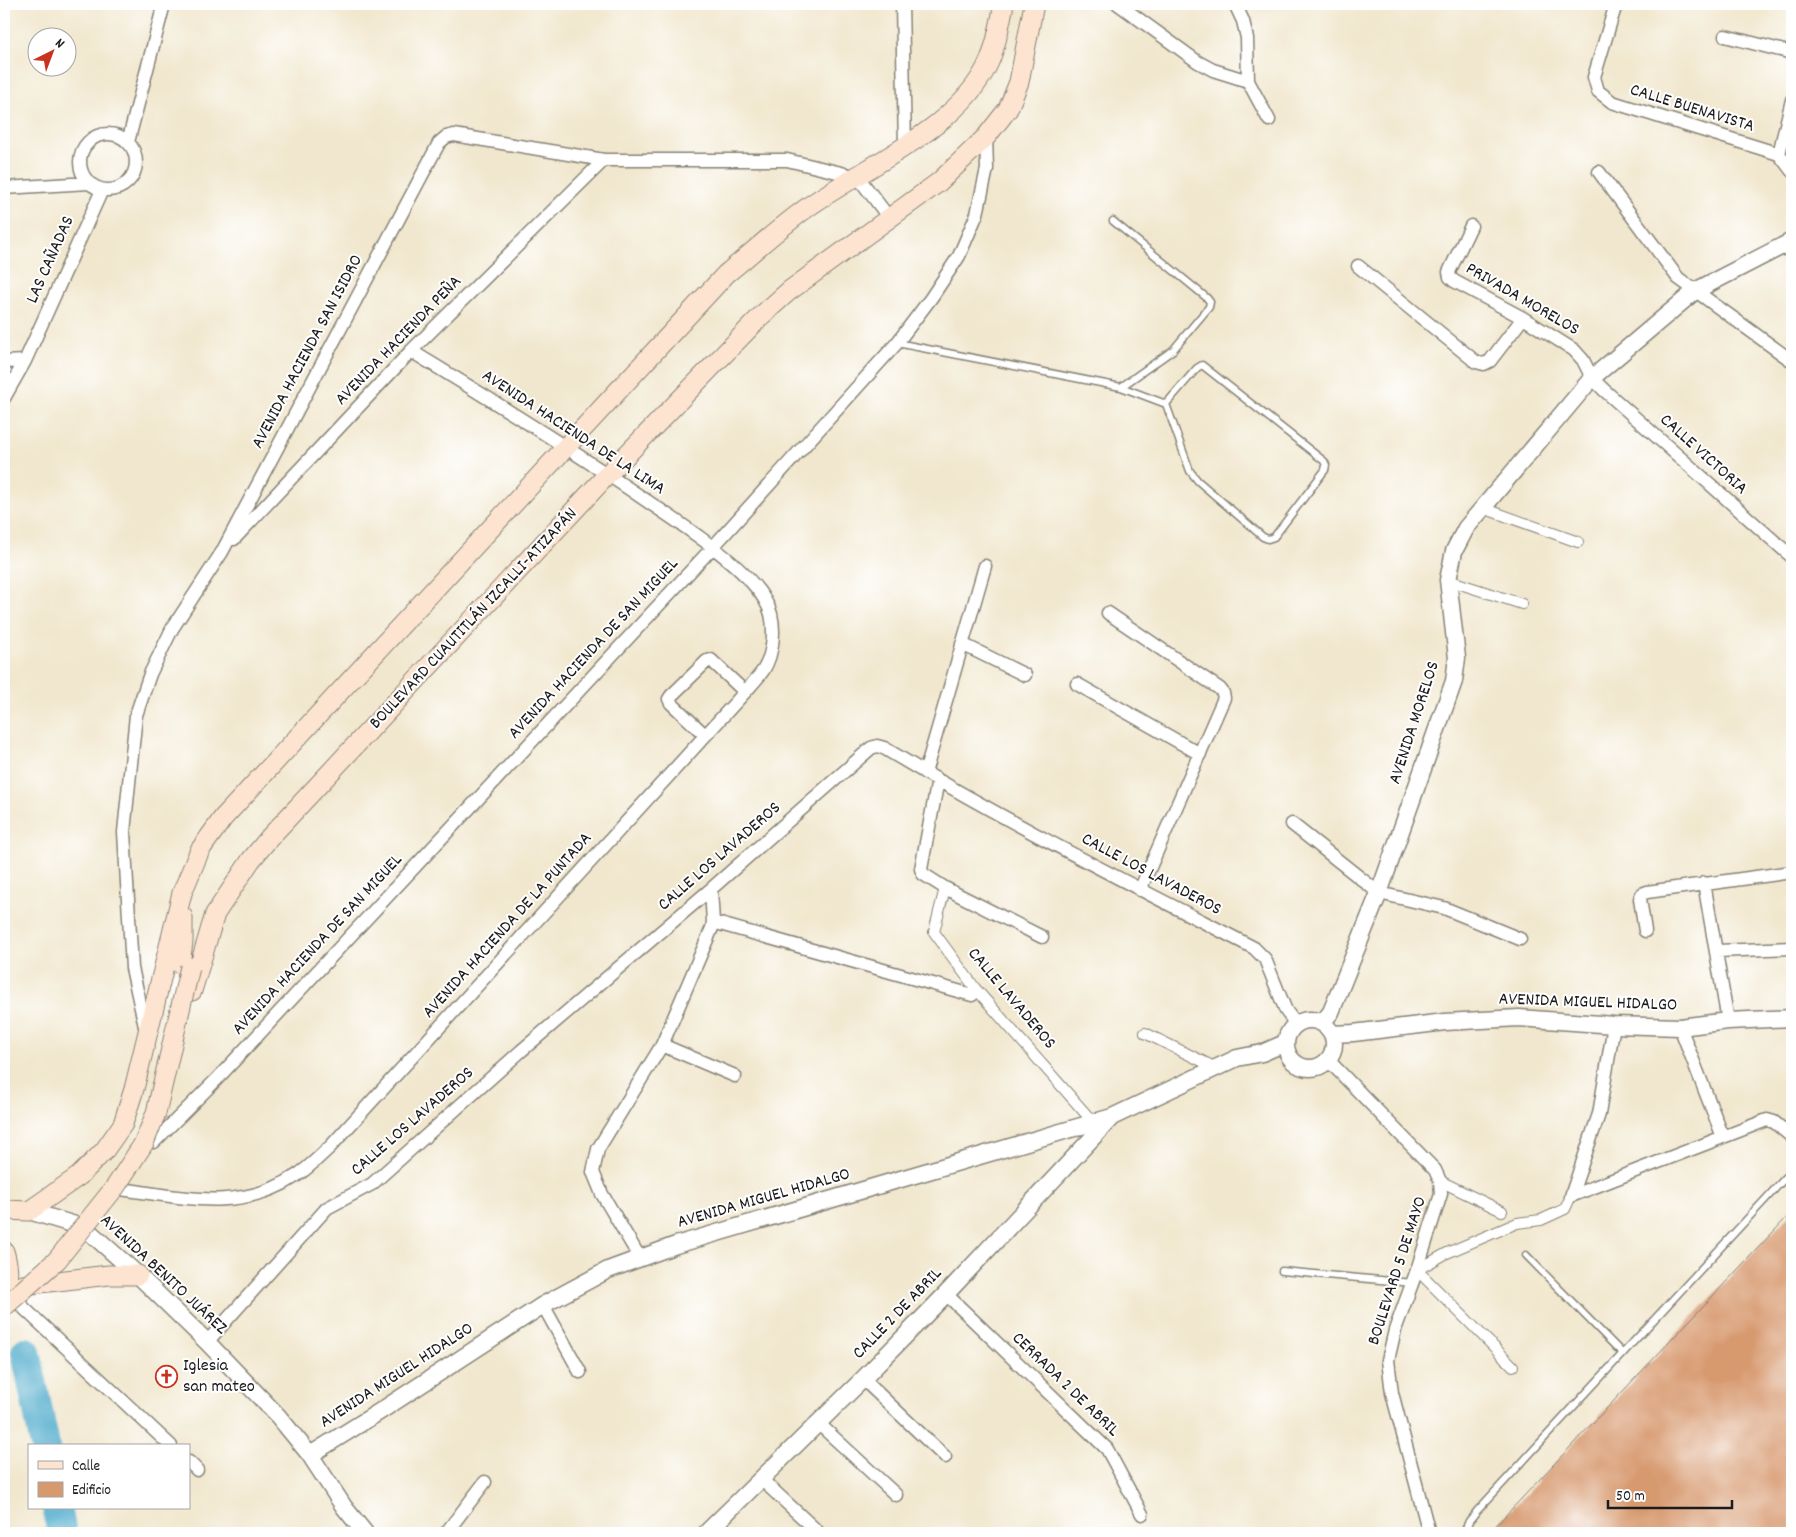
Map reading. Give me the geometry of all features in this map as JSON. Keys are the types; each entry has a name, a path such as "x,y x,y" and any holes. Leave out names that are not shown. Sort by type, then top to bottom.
{"main road":[{"path":"4,1210 29,1211 79,1176 104,1151 123,1124 134,1089 182,893 200,850 223,818 726,274 808,207 858,177 947,117 973,91 989,62 1004,4"},
{"name":"BOULEVARD CUAUTITLÁN IZCALLI-ATIZAPÁN","path":"8,1296 84,1228 140,1167 154,1142 174,1068 191,993 215,914 246,867 270,837 608,474 761,316 789,291 940,182 986,137 1008,109 1019,82 1034,4"},
{"path":"8,1296 51,1253 113,1175 135,1135 144,1113 185,965 182,893"},
{"path":"185,965 195,952 215,914"},
{"path":"4,1251 8,1263 8,1296"},
{"path":"8,1296 109,1275 138,1275"}],"street":[{"path":"128,142 164,4"},
{"path":"902,4 906,145"},
{"path":"1118,4 1198,62 1213,70 1248,81"},
{"path":"1235,4 1246,38 1248,81 1269,120"},
{"name":"CALLE BUENAVISTA","path":"1616,4 1594,77 1598,91 1612,102 1779,154"},
{"path":"1725,36 1792,52"},
{"path":"1792,100 1779,154 1792,171"},
{"path":"109,133 122,137 128,142 132,147 136,161 133,175 123,186 117,189 102,190 84,178 79,165 81,151 84,145 95,136 109,133"},
{"name":"AVENIDA HACIENDA SAN ISIDRO","path":"147,1034 132,968 124,832 136,715 150,674 172,629 222,552 439,143 446,137 454,135 604,160 787,160 858,177"},
{"name":"AVENIDA HACIENDA DE SAN MIGUEL","path":"154,1142 218,1079 713,547 897,343 931,298 959,256 977,214 987,169 986,137"},
{"name":"AVENIDA HACIENDA PEÑA","path":"222,552 411,351 604,160"},
{"path":"1599,172 1678,278 1792,361"},
{"path":"858,177 890,219"},
{"path":"4,188 89,183"},
{"name":"LAS CAÑADAS","path":"4,398 25,361 102,190"},
{"name":"PRIVADA MORELOS","path":"1471,226 1449,272 1450,277 1454,281 1523,318 1574,350 1583,360 1592,378"},
{"name":"AVENIDA MORELOS","path":"1329,1033 1331,1012 1379,893 1454,680 1457,658 1448,580 1454,551 1466,528 1592,378 1696,291 1792,242"},
{"path":"1358,266 1476,362 1484,364 1490,361 1523,318"},
{"name":"AVENIDA HACIENDA DE LA LIMA","path":"411,351 566,446 713,547"},
{"path":"4,362 25,361"},
{"name":"CALLE VICTORIA","path":"1592,378 1792,557"},
{"path":"1483,508 1578,542"},
{"name":"AVENIDA HACIENDA DE LA PUNTADA","path":"121,1188 210,1201 255,1196 296,1177 331,1146 764,669 770,654 774,633 771,613 752,583 713,547"},
{"path":"925,773 985,566"},
{"path":"1448,580 1522,604"},
{"path":"1108,613 1224,693 1224,698 1140,890"},
{"path":"962,644 1026,675"},
{"path":"705,735 671,703 671,696 707,660 711,660 745,692"},
{"path":"1077,684 1200,754"},
{"name":"CALLE LOS LAVADEROS","path":"207,1342 327,1208 372,1184 871,748 878,746 884,748 925,773 1140,890 1254,948 1265,959 1286,1011 1296,1024"},
{"path":"938,780 921,870 923,874 945,888 1042,937"},
{"path":"1292,824 1379,893 1444,908 1520,940"},
{"path":"1645,931 1640,899 1642,894 1704,883 1792,872"},
{"path":"1704,883 1728,1021"},
{"name":"CALLE LAVADEROS","path":"945,888 934,932 975,988 1093,1122"},
{"path":"640,1258 602,1194 593,1172 598,1149 662,1045 714,922 711,889"},
{"path":"714,922 972,996"},
{"path":"1717,952 1792,948"},
{"name":"AVENIDA MIGUEL HIDALGO","path":"1329,1033 1354,1033 1444,1022 1519,1018 1614,1025 1680,1026 1728,1021 1792,1018"},
{"path":"1309,1020 1329,1033 1333,1048 1328,1060 1317,1067 1304,1067 1292,1060 1287,1049 1290,1029 1296,1024 1309,1020"},
{"path":"1513,1366 1417,1270 1447,1253 1517,1223 1540,1220 1565,1208 1599,1114 1614,1025"},
{"path":"1680,1026 1723,1137"},
{"path":"1145,1033 1216,1068"},
{"path":"662,1045 735,1076"},
{"name":"AVENIDA MIGUEL HIDALGO","path":"310,1454 379,1412 543,1305 608,1270 676,1245 1076,1128 1112,1116 1237,1058 1287,1049"},
{"name":"BOULEVARD 5 DE MAYO","path":"1328,1060 1435,1170 1440,1181 1441,1194 1417,1270 1395,1330 1388,1360 1392,1392 1429,1533"},
{"name":"CALLE 2 DE ABRIL","path":"706,1533 863,1379 946,1294 1112,1116"},
{"path":"1570,1196 1767,1120 1771,1120 1792,1136"},
{"path":"1076,1128 1081,1129 1085,1133 1088,1142"},
{"path":"1440,1181 1502,1211"},
{"name":"AVENIDA BENITO JUÁREZ","path":"29,1211 84,1228 138,1275 207,1342 278,1416 310,1454 344,1507 365,1533"},
{"name":"CERRADA 2 DE ABRIL","path":"946,1294 1107,1449 1142,1514"},
{"path":"8,1296 169,1444"},
{"path":"543,1305 580,1372"},
{"path":"863,1379 946,1457"},
{"path":"818,1423 896,1495"},
{"path":"761,1479 819,1533"},
{"path":"446,1533 485,1482"}],"lane":[{"path":"1114,221 1210,302 1209,307 1173,350 1121,387"},
{"path":"897,343 1121,387 1166,404 1190,471 1198,481 1263,537 1268,539 1274,537 1325,470 1326,465 1324,461 1202,365 1197,368 1166,404"},
{"path":"1464,1533 1469,1521 1477,1511 1786,1177 1792,1175"},
{"path":"1526,1255 1622,1353"},
{"path":"1282,1271 1412,1282"}],"building":[{"path":"1792,1212 1792,1533 1489,1533"}],"waterway":[{"path":"26,1352 45,1444"},
{"path":"57,1510 62,1533"}],"place":[{"name":"Iglesia san mateo","path":"167,1376"}]}
